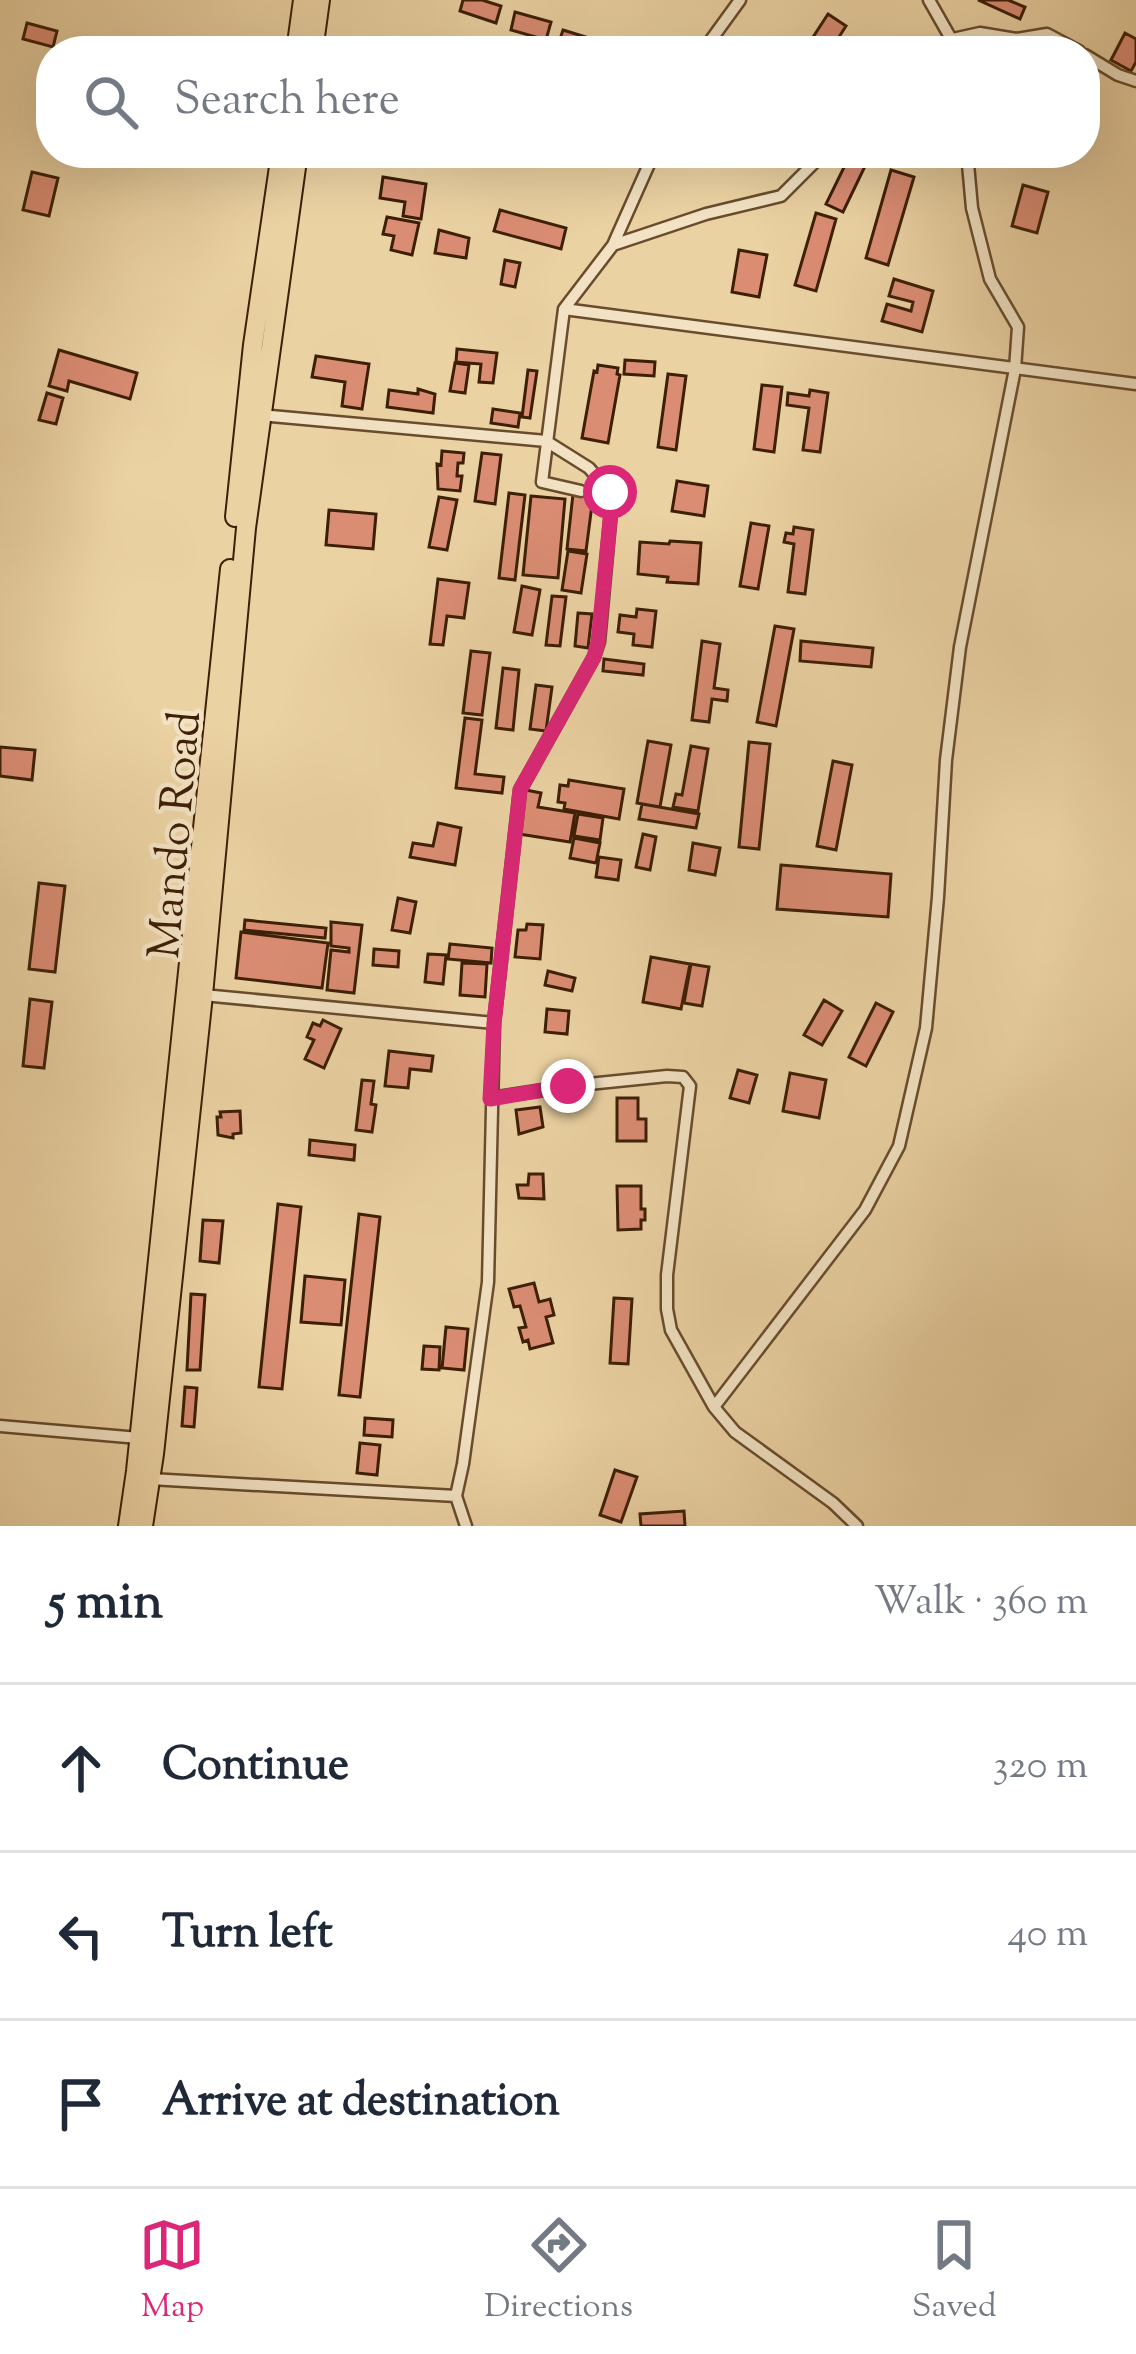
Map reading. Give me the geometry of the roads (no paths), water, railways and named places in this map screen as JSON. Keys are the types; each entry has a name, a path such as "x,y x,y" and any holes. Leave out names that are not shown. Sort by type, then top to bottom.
{"highway":[{"path":"298,36 303,0"},
{"path":"315,36 320,0"},
{"name":"Mando Road","path":"128,1526 251,366 279,168"},
{"name":"Mando Road","path":"143,1526 202,994 246,528 296,168"}],"street":[{"path":"714,36 740,0"},
{"path":"928,0 950,36"},
{"path":"1100,64 1136,81"},
{"path":"581,491 542,482 564,309 613,245 647,168"},
{"path":"613,245 706,214 781,196 809,168"},
{"path":"714,1407 865,1210 899,1145 926,1028 946,760 961,647 1015,369 1018,327 990,279 972,208 968,168"},
{"path":"564,309 1136,383"},
{"path":"260,415 546,441 589,468 610,492 594,657 520,790 494,1023 488,1282 456,1496 466,1526"},
{"path":"202,994 494,1023"},
{"path":"490,1099 568,1086 683,1077 689,1086 667,1276 671,1330 714,1407 735,1432 833,1503 856,1526"},
{"path":"0,1426 139,1438"},
{"path":"151,1479 456,1496"}]}
